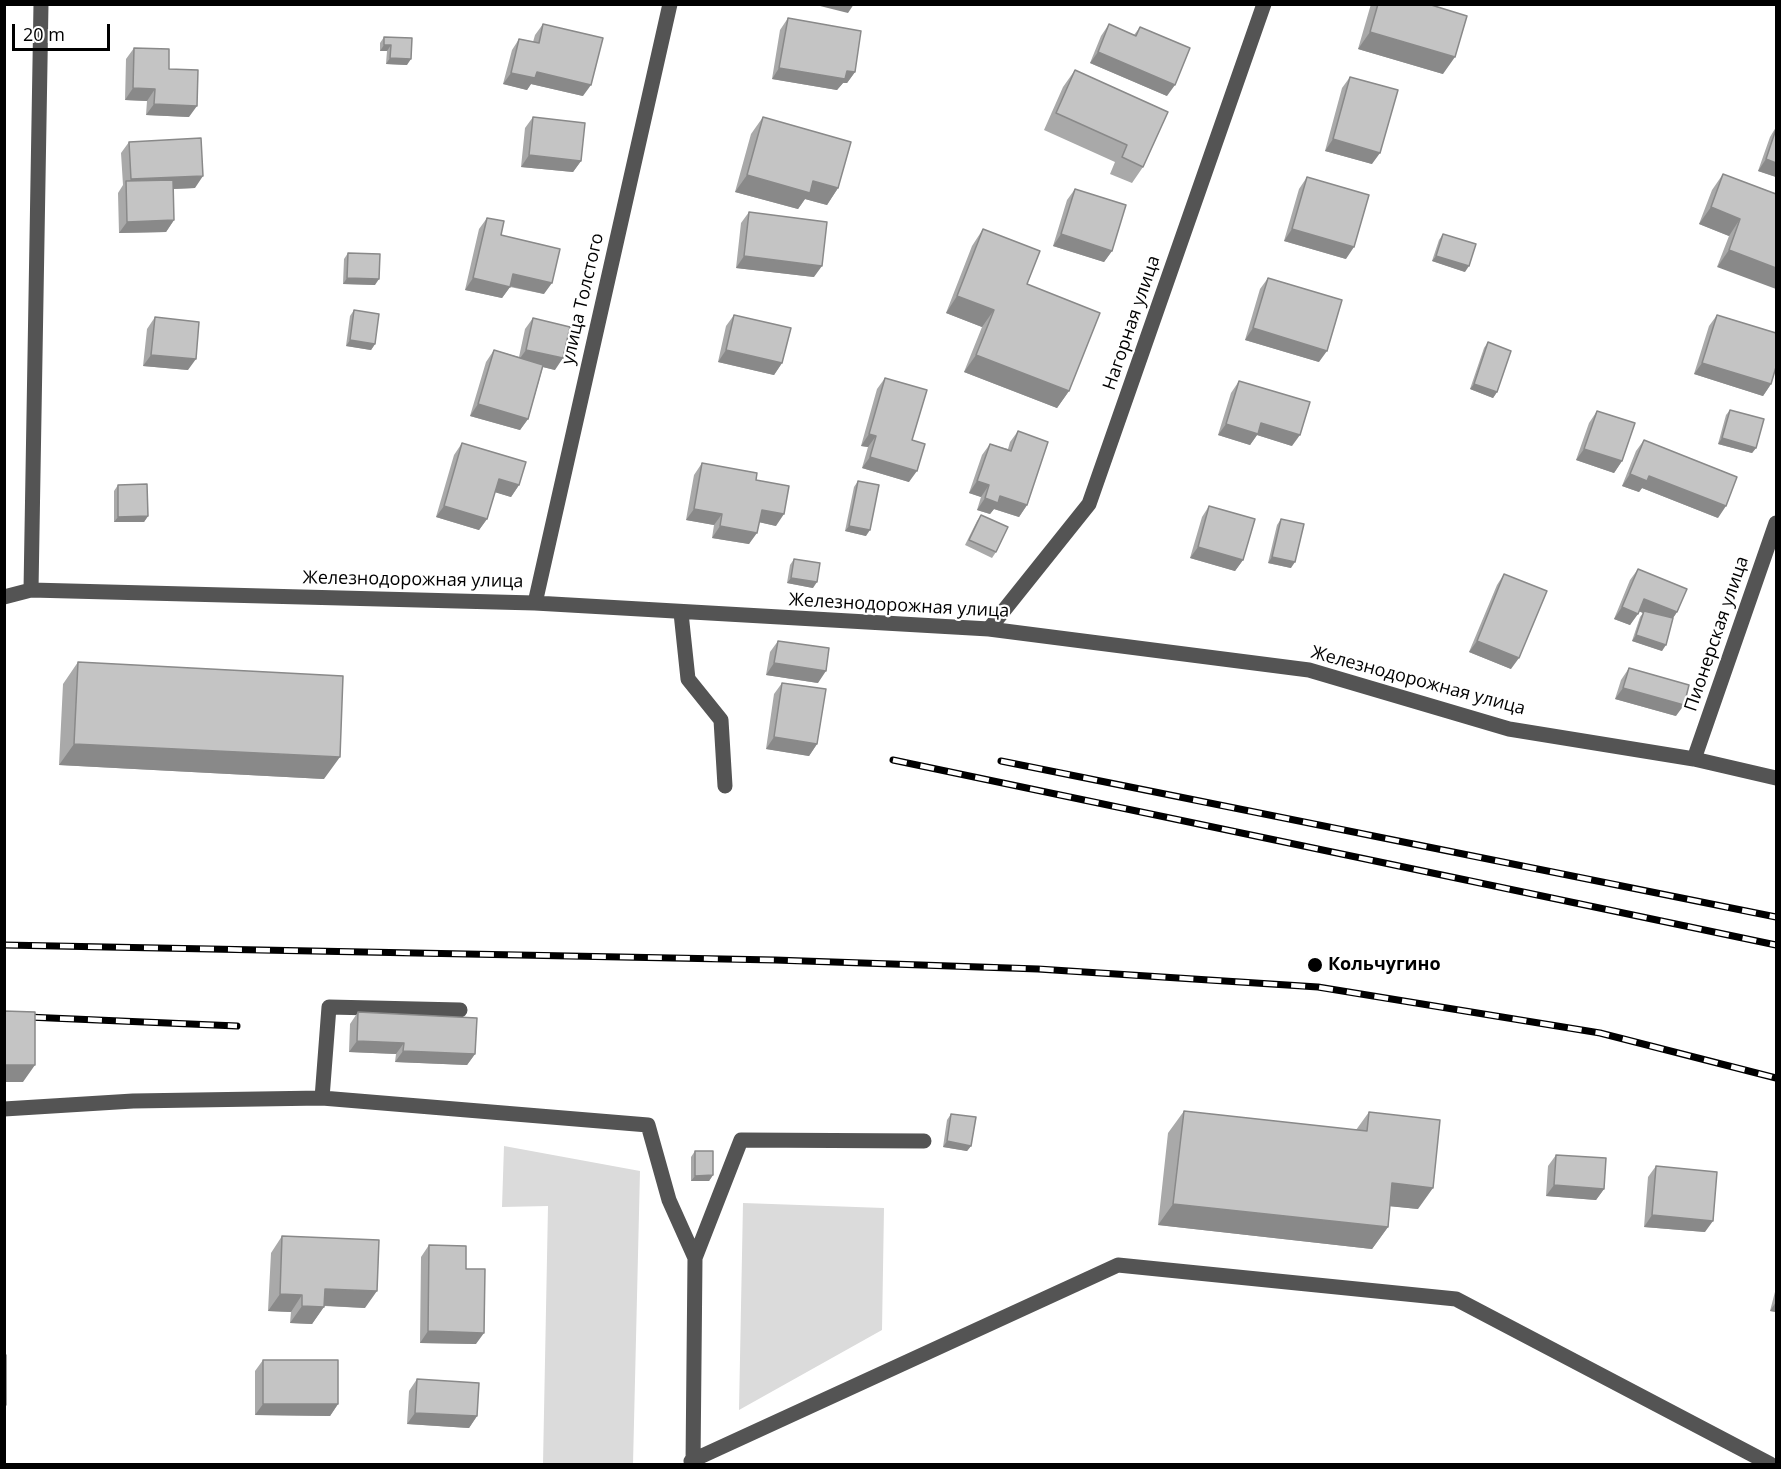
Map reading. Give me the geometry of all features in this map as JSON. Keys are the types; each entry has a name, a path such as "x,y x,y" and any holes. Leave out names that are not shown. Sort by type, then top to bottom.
{"street":[{"path":"31,590 41,4"},
{"name":"улица Толстого","path":"535,603 670,4"},
{"name":"Нагорная улица","path":"989,629 1089,504 1264,4"},
{"name":"Пионерская улица","path":"1694,759 1776,523"},
{"name":"Железнодорожная улица","path":"4,597 31,590 535,603 989,629 1309,670 1509,729 1694,759 1776,778"},
{"path":"681,613 688,679 720,720 725,786"},
{"path":"322,1098 329,1007 460,1010"},
{"path":"4,1109 133,1101 322,1098 648,1125 669,1200 695,1258"},
{"path":"924,1142 741,1140 695,1258 692,1463 1118,1265 1456,1299 1770,1464"}],"shaded area":[{"path":"504,1146 640,1171 633,1464 543,1464 548,1206 502,1207"},
{"path":"743,1203 884,1208 882,1330 739,1410"}],"building":[{"path":"1378,4 1428,4 1467,16 1455,57 1370,32"},
{"path":"788,18 861,31 855,72 847,71 845,79 779,68"},
{"path":"543,24 603,38 591,85 537,72 535,78 511,73 519,39 539,43"},
{"path":"1109,24 1136,36 1140,27 1190,48 1175,85 1098,52"},
{"path":"384,37 412,38 411,59 390,58 391,45 384,45"},
{"path":"134,48 169,49 169,69 198,70 197,106 154,104 155,89 133,88"},
{"path":"1075,70 1168,112 1143,167 1122,157 1127,145 1056,113"},
{"path":"1350,77 1398,90 1380,153 1333,139"},
{"path":"533,117 585,123 581,161 529,155"},
{"path":"763,117 851,142 838,188 813,181 810,193 747,175"},
{"path":"1776,129 1776,163 1766,159"},
{"path":"201,138 203,176 131,179 129,142"},
{"path":"1723,174 1776,194 1776,268 1729,250 1740,219 1711,207"},
{"path":"1307,177 1369,195 1354,247 1292,229"},
{"path":"173,180 174,220 127,222 126,181"},
{"path":"1075,189 1126,205 1112,251 1061,234"},
{"path":"749,212 827,222 822,266 744,256"},
{"path":"487,218 504,221 501,235 560,249 552,283 513,274 510,287 473,278"},
{"path":"983,229 1040,251 1027,284 1100,313 1069,391 976,355 994,310 957,296"},
{"path":"1443,234 1476,244 1469,266 1436,256"},
{"path":"348,253 380,254 379,279 347,278"},
{"path":"1268,278 1342,300 1327,351 1253,328"},
{"path":"354,310 379,314 375,344 350,340"},
{"path":"734,315 791,328 782,363 726,350"},
{"path":"1717,315 1776,333 1776,367 1771,384 1702,363"},
{"path":"155,317 199,322 196,359 151,355"},
{"path":"533,318 570,327 563,358 526,350"},
{"path":"1488,342 1511,351 1497,392 1474,384"},
{"path":"494,350 543,365 528,419 478,404"},
{"path":"885,378 927,390 912,440 925,444 917,471 870,457 876,436 869,434"},
{"path":"1239,381 1310,402 1300,435 1261,423 1258,434 1226,424"},
{"path":"1730,410 1764,419 1756,448 1722,438"},
{"path":"1597,411 1635,423 1622,461 1584,449"},
{"path":"1018,431 1048,442 1027,505 1000,496 998,503 985,498 989,485 977,481 990,444 1011,451"},
{"path":"1644,440 1737,477 1726,506 1649,476 1647,481 1630,474"},
{"path":"462,443 526,462 519,485 499,479 487,519 444,506"},
{"path":"702,463 757,473 756,480 789,486 784,514 762,510 757,533 720,526 722,514 694,509"},
{"path":"858,481 879,485 870,530 849,526"},
{"path":"147,484 148,516 118,517 118,485"},
{"path":"1209,506 1255,519 1243,560 1198,547"},
{"path":"981,515 1008,527 996,552 969,540"},
{"path":"1281,519 1304,524 1295,562 1272,557"},
{"path":"794,559 820,563 817,582 791,578"},
{"path":"1638,569 1687,589 1677,612 1644,599 1638,614 1622,607"},
{"path":"1504,574 1547,591 1519,658 1477,641"},
{"path":"1644,611 1673,618 1666,645 1636,635"},
{"path":"778,641 829,648 826,671 774,663"},
{"path":"78,662 343,676 340,757 74,744"},
{"path":"1629,668 1689,685 1684,705 1623,688"},
{"path":"782,683 826,689 817,744 774,737"},
{"path":"4,1011 35,1012 35,1065 4,1065"},
{"path":"358,1012 477,1018 475,1054 403,1051 404,1043 357,1041"},
{"path":"1184,1111 1367,1131 1369,1112 1440,1120 1433,1188 1392,1183 1388,1227 1173,1204"},
{"path":"951,1114 976,1117 971,1146 947,1141"},
{"path":"695,1151 713,1151 713,1175 695,1176"},
{"path":"1556,1155 1606,1158 1604,1189 1554,1185"},
{"path":"1656,1166 1717,1172 1713,1221 1652,1215"},
{"path":"282,1236 379,1240 377,1291 325,1289 324,1307 302,1306 302,1295 280,1294"},
{"path":"429,1245 466,1246 466,1269 485,1269 484,1333 428,1331"},
{"path":"4,1355 6,1355 6,1405 4,1405"},
{"path":"263,1360 338,1360 338,1404 263,1404"},
{"path":"417,1379 479,1383 477,1416 415,1413"}],"railway":[{"path":"893,760 1776,945"},
{"path":"1001,761 1776,917"},
{"path":"4,945 775,960 1038,969 1318,987 1600,1033 1776,1078"},
{"path":"4,1016 237,1026"}],"place":[{"name":"Кольчугино","path":"1315,965"}]}
